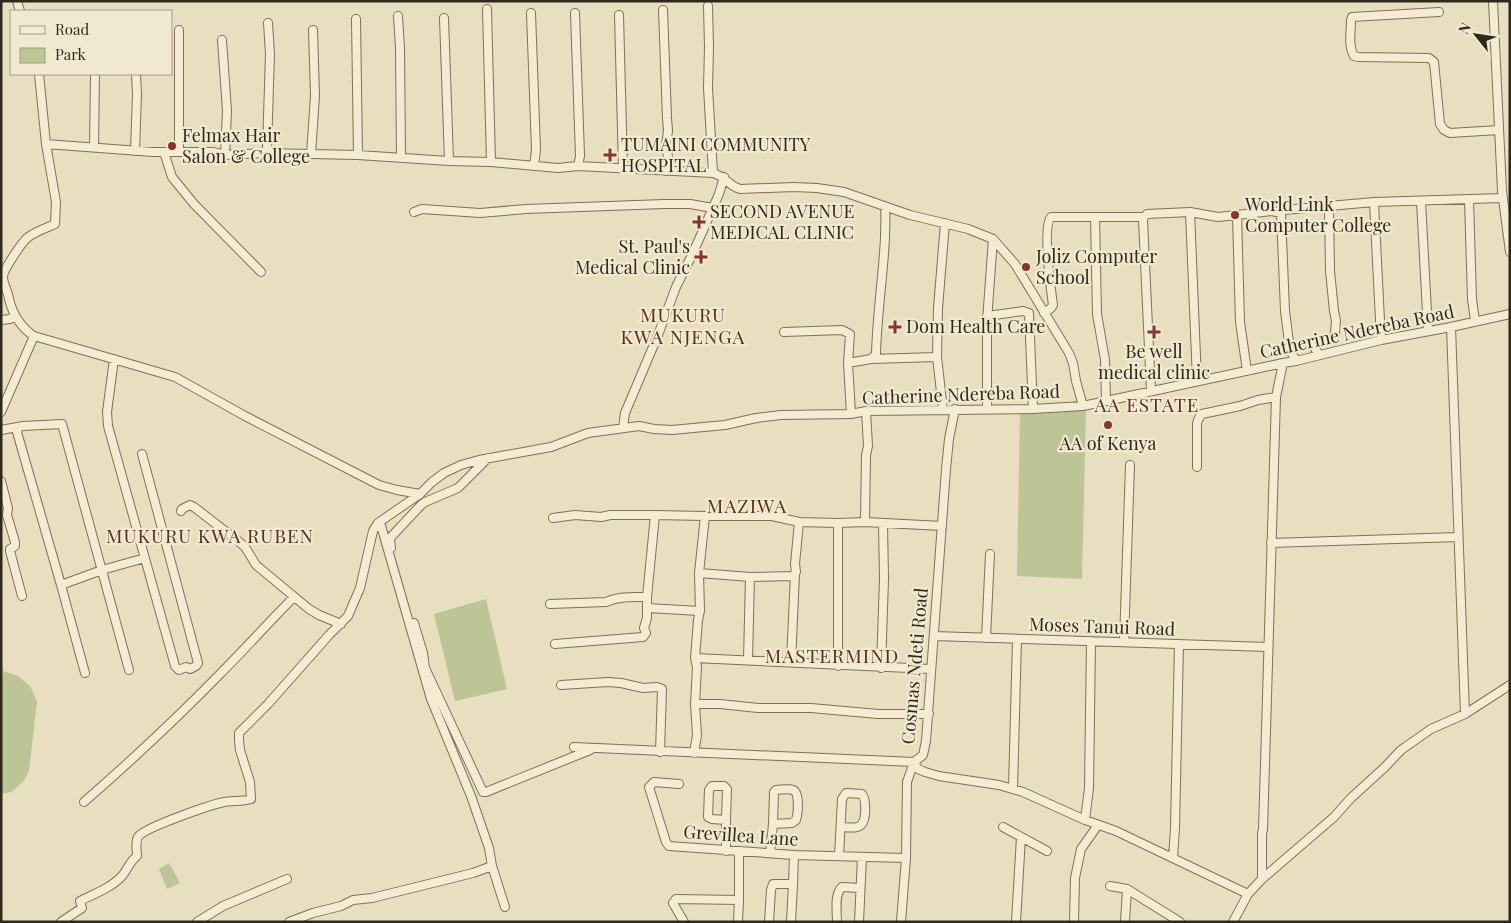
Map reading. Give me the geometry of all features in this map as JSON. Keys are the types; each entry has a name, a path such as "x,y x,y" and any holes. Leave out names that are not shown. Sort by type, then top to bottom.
{"street":[{"path":"1493,1 1499,130 1510,252"},
{"path":"708,6 708,88 713,173"},
{"path":"487,9 491,162"},
{"path":"663,10 668,131 666,171"},
{"path":"1439,12 1352,17 1350,47 1352,53 1358,57 1429,58 1434,62 1440,124 1444,130 1450,132 1499,130"},
{"path":"531,13 536,150 534,166"},
{"path":"575,13 580,156 578,166"},
{"path":"619,15 623,169"},
{"path":"398,16 401,157"},
{"path":"444,18 449,161"},
{"path":"356,19 358,155"},
{"path":"265,153 267,149 270,54 268,23"},
{"path":"179,152 180,30"},
{"path":"311,154 315,96 312,30"},
{"path":"222,40 227,111 226,155"},
{"path":"39,75 46,144 56,202 55,224 27,238 3,274 3,283 14,316 24,330 34,336 175,377 245,416 379,485 420,494"},
{"path":"94,147 95,75"},
{"path":"135,151 136,75"},
{"path":"46,144 135,151 213,152 226,155 265,153 358,155 491,162 558,168 578,166 713,173 724,177 732,186 740,189 794,187 844,192 885,207 968,229 994,239 1015,264 1071,358 1083,406"},
{"path":"164,152 172,177 194,204 261,272"},
{"path":"623,428 625,413 676,287 720,194 724,177"},
{"path":"1044,313 1053,305 1048,272 1047,227 1050,217 1144,217 1152,213 1190,212 1218,217 1272,211 1281,213 1284,210 1374,202 1469,199 1505,193"},
{"path":"1469,199 1472,299 1475,321"},
{"path":"1421,201 1428,331"},
{"path":"1374,202 1381,340"},
{"path":"414,212 422,209 480,213 526,209 673,204 690,204 713,208"},
{"path":"1319,355 1314,344 1320,340 1333,339 1336,320 1330,271 1329,206"},
{"path":"871,359 876,354 884,253 885,207"},
{"path":"1190,212 1197,381"},
{"path":"1281,213 1285,311 1290,350 1296,361"},
{"path":"1237,215 1240,322 1247,371"},
{"path":"1095,217 1097,314 1105,360 1106,401"},
{"path":"1144,217 1151,390"},
{"path":"943,410 937,357 938,308 945,223"},
{"path":"987,409 988,316 994,239"},
{"path":"988,316 1023,311 1028,313 1033,409"},
{"name":"Catherine Ndereba Road","path":"380,522 420,494 444,473 462,465 488,458 551,447 588,433 639,426 654,430 672,430 725,425 764,417 851,414 866,410 1033,409 1083,406 1151,390 1296,361 1381,340 1510,314"},
{"path":"1,320 10,319 14,316"},
{"path":"1451,327 1464,714"},
{"path":"784,332 842,330 850,334 848,363 851,414"},
{"path":"1,412 34,336"},
{"path":"848,363 871,359 937,357"},
{"path":"114,359 107,419 175,667 179,670 186,667 190,669 198,663 142,454"},
{"path":"1262,879 1276,397 1283,363"},
{"path":"1197,467 1197,423 1198,418 1202,414 1276,397"},
{"name":"Cosmas Ndeti Road","path":"901,922 906,858 906,792 909,774 914,762 923,755 926,748 946,462 955,409"},
{"path":"865,522 866,455 868,446 866,410"},
{"path":"1,430 62,424 129,670"},
{"path":"18,427 17,432 85,673"},
{"path":"488,458 458,488 425,502 394,533 390,540 423,653 425,668 483,792 593,748"},
{"path":"1124,642 1130,465"},
{"path":"1,481 8,508 7,515 15,542 15,546 10,551 22,596"},
{"path":"181,511 190,505 245,547 256,565 294,597 319,615 341,624"},
{"path":"552,518 576,515 601,517 610,515 772,516 799,522 865,522 942,526"},
{"path":"555,644 643,637 646,633 644,628 648,608 647,596 655,515"},
{"path":"694,753 697,735 695,704 697,667 695,658 700,611 699,573 705,516"},
{"path":"61,922 82,908 80,901 104,890 124,874 129,864 137,856 136,840 141,833 212,805 251,799 250,782 240,750 239,734 349,613 360,588 373,531 380,522"},
{"path":"380,522 431,699 471,796 489,848 492,866 505,907"},
{"path":"792,662 794,574 796,572 794,564 799,522"},
{"path":"838,523 838,666"},
{"path":"881,668 884,580 883,523"},
{"path":"1272,543 1458,537"},
{"path":"986,638 990,554"},
{"path":"61,585 102,570 145,558"},
{"path":"699,573 788,577 794,574"},
{"path":"748,660 750,576"},
{"path":"550,604 606,602 622,598 647,596"},
{"path":"84,802 170,723 294,597"},
{"path":"648,608 700,611"},
{"name":"Moses Tanui Road","path":"934,636 1268,647"},
{"path":"1013,789 1017,639"},
{"path":"1085,820 1089,788 1091,641"},
{"path":"1173,858 1179,644"},
{"path":"695,658 931,669"},
{"path":"560,685 608,682 662,689 660,752"},
{"path":"1233,922 1248,894 1262,879 1334,817 1401,750 1431,729 1464,714 1510,686"},
{"path":"695,704 720,704 758,708 812,708 878,714 929,714"},
{"path":"574,747 914,762 918,769 932,774 1013,789 1085,820 1116,831 1248,894"},
{"name":"Grevillea Lane","path":"679,784 654,782 650,787 667,844 672,847 794,855 906,858"},
{"path":"726,820 710,819 708,817 709,790 712,786 724,786 727,789 726,850"},
{"path":"770,853 774,792 776,790 793,790 798,794 796,820 792,823 773,824"},
{"path":"839,856 843,796 846,793 862,794 864,798 864,817 862,823 857,827 841,827"},
{"path":"1074,922 1075,878 1081,849 1098,825"},
{"path":"1003,827 1047,850"},
{"path":"1021,837 1016,922 1022,922"},
{"path":"738,922 739,851"},
{"path":"791,922 794,855"},
{"path":"858,922 862,857"},
{"path":"289,922 313,913 341,906 353,900 372,898 492,866"},
{"path":"197,922 223,906 287,879"},
{"path":"769,922 770,890 772,884 793,884"},
{"path":"1110,886 1127,889 1180,922"},
{"path":"837,922 838,893 840,888 860,888"},
{"path":"1126,922 1127,889"},
{"path":"684,922 673,903 676,899 739,900"}],"green space":[{"path":"1086,409 1082,579 1017,576 1020,413"},
{"path":"486,599 507,689 455,701 434,614"},
{"path":"1,672 18,676 30,686 37,701 29,771 23,782 11,792 1,794"},
{"path":"169,863 180,883 167,889 159,869"}],"place":[{"name":"Felmax Hair Salon & College","path":"172,146"},
{"name":"TUMAINI COMMUNITY HOSPITAL","path":"610,155"},
{"name":"World Link Computer College","path":"1235,215"},
{"name":"SECOND AVENUE MEDICAL CLINIC","path":"699,222"},
{"name":"St. Paul's Medical Clinic","path":"701,257"},
{"name":"Joliz Computer School","path":"1026,267"},
{"name":"Dom Health Care","path":"895,327"},
{"name":"Be well medical clinic","path":"1154,332"},
{"name":"AA of Kenya","path":"1108,425"}],"district":[{"name":"MUKURU KWA NJENGA","path":"683,326"},
{"name":"AA ESTATE","path":"1147,405"},
{"name":"MAZIWA","path":"747,506"},
{"name":"MUKURU KWA RUBEN","path":"210,536"},
{"name":"MASTERMIND","path":"832,656"}]}
